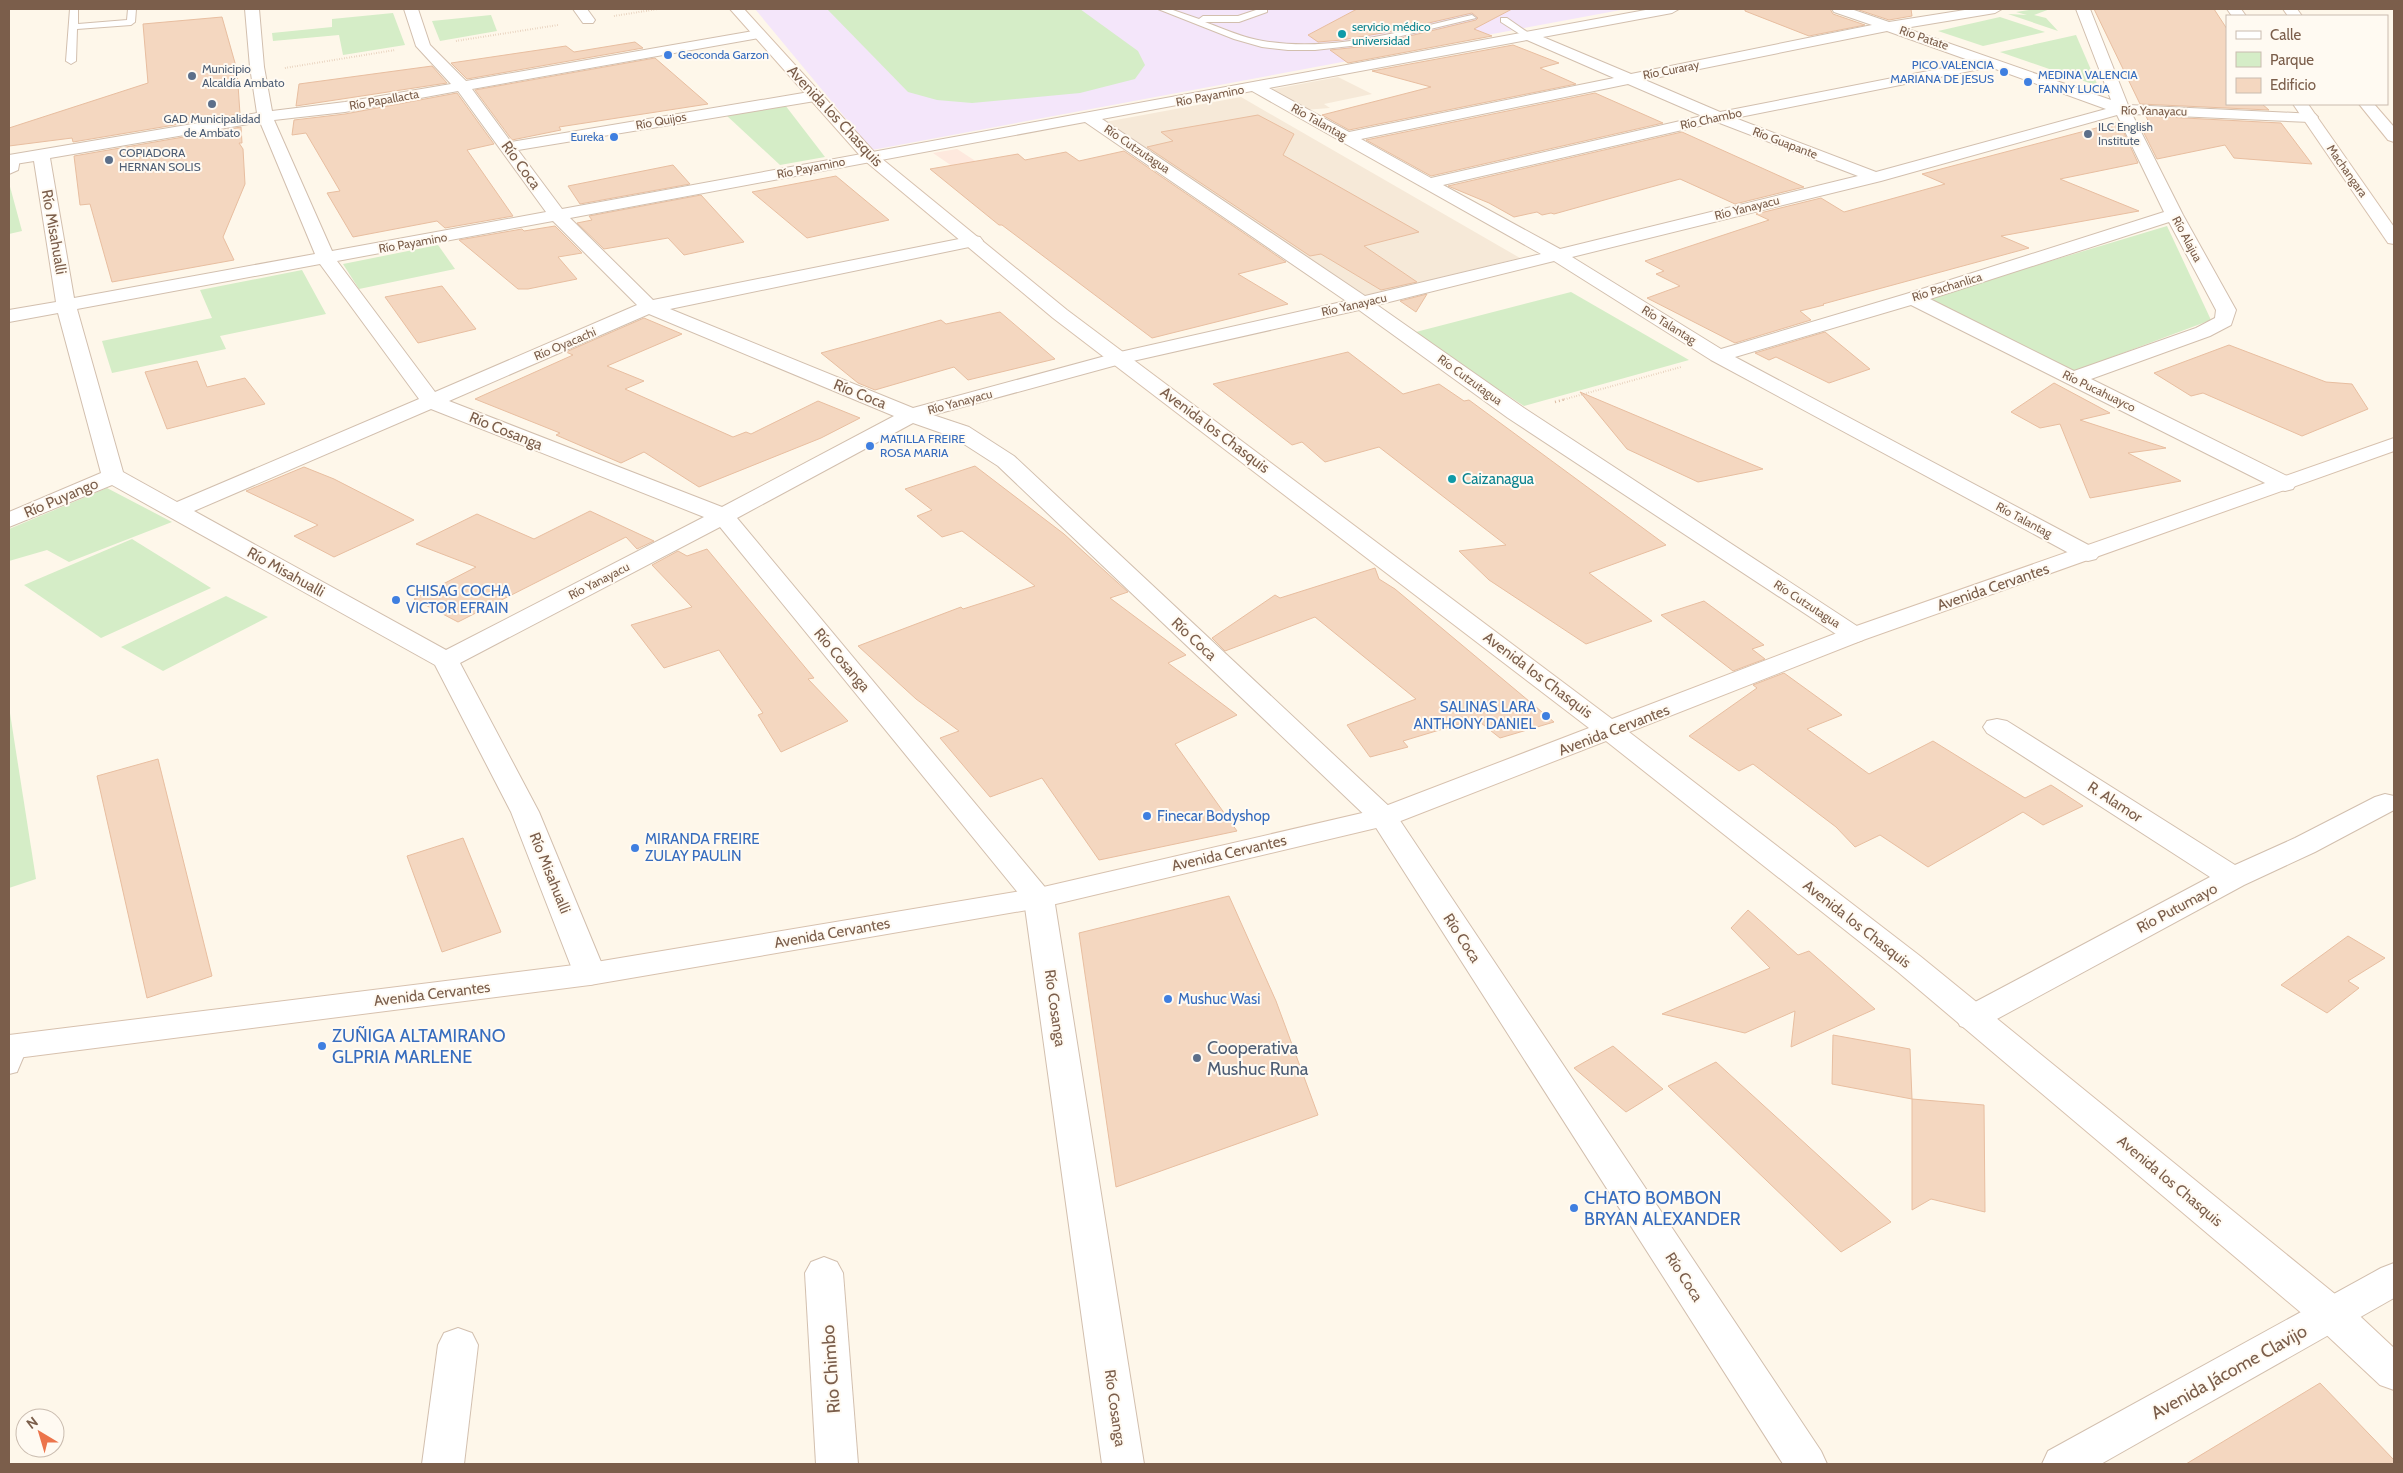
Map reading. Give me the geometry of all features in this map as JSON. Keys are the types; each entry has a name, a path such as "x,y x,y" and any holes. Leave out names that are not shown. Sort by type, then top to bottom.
{"street":[{"path":"252,9 256,67 265,116 326,259 432,402"},
{"name":"Río Coca","path":"411,9 423,46 462,86 558,216 649,308 910,415 961,432 1006,461 1383,818 1806,1464"},
{"name":"Avenida los Chasquis","path":"737,9 870,157 1060,314 1611,731 1908,964 2332,1315 2394,1373"},
{"name":"Río Payamino","path":"9,316 1090,118 1672,9"},
{"name":"Rio Patate","path":"1839,9 1994,62 2122,109"},
{"name":"Río Curaray","path":"1348,137 1628,78 1889,26 1995,9"},
{"name":"Río Alajua","path":"2073,378 2203,332 2224,321 2226,310 2174,215 2122,109 2082,9"},
{"name":"Río Papallacta","path":"11,163 41,155 265,116 344,106 759,34"},
{"name":"Río Guapante","path":"1529,36 1718,117 1875,177"},
{"name":"Río Chambo","path":"1429,183 1718,117 1994,62"},
{"name":"Río Talantag","path":"1256,87 1557,255 1718,356 2088,554"},
{"name":"Río Quijos","path":"508,147 815,96"},
{"path":"2367,105 2394,137"},
{"name":"Río Yanayacu","path":"446,660 723,516 910,415 1120,358 1362,304 1875,177 2122,109 2305,111"},
{"name":"Machangara","path":"2305,111 2394,239"},
{"name":"Río Cutzutagua","path":"1090,118 1362,304 1516,413 1854,635"},
{"name":"Río Misahualli","path":"41,155 66,305 113,476 446,660 525,812 590,974"},
{"name":"Río Pachanlica","path":"1718,356 1913,298 2174,215"},
{"name":"Río Oyacachi","path":"176,511 649,308 974,241"},
{"name":"Río Pucahuayco","path":"1913,298 2285,484"},
{"name":"Río Cosanga","path":"432,402 723,516 1039,898 1123,1464"},
{"name":"Avenida Cervantes","path":"12,1053 590,974 1039,898 1383,818 1854,635 2088,554 2394,444"},
{"name":"Río Puyango","path":"9,520 113,476"},
{"name":"R. Alamor","path":"1997,726 2233,878"},
{"name":"Río Putumayo","path":"1972,1018 2233,878 2305,845 2385,803"},
{"name":"Rio Chimbo","path":"824,1273 837,1464"},
{"name":"Avenida Jácome Clavijo","path":"2063,1464 2394,1279"},
{"path":"443,1464 458,1345"}],"lane":[{"path":"71,61 74,9"},
{"path":"72,27 132,22 132,9"},
{"path":"1162,9 1192,18 1233,36 1262,44 1298,48 1339,46 1472,18"},
{"path":"1192,18 1239,19 1262,9"},
{"path":"1504,20 1529,36"}],"path":[{"path":"1516,413 1718,356"}],"shaded area":[{"path":"755,9 1626,9 872,150"},
{"path":"1338,77 1372,94 1324,104 1330,108 1304,110 1268,90"},
{"path":"1241,97 1520,258 1366,296 1105,122"},
{"path":"957,149 977,162 952,166 933,153"}],"green space":[{"path":"827,9 1080,9 1138,51 1145,65 1135,79 1080,93 972,103 937,100 908,92"},
{"path":"2050,9 2034,15 2046,18 2058,31 2008,14 2027,15 2016,12"},
{"path":"393,13 405,45 343,55 339,35 273,41 272,33 332,27 332,19"},
{"path":"491,15 497,31 440,41 432,21"},
{"path":"2000,17 2045,32 1983,46 1938,31"},
{"path":"2076,35 2098,86 2000,52"},
{"path":"785,105 825,157 780,165 726,115"},
{"path":"9,183 22,231 9,234"},
{"path":"2167,226 2211,320 2072,372 1924,299"},
{"path":"438,245 455,269 359,289 343,264"},
{"path":"302,270 326,314 220,336 226,349 112,373 102,341 212,318 200,290"},
{"path":"1571,292 1689,360 1524,406 1412,333"},
{"path":"107,488 172,522 69,562 47,550 9,561 9,529"},
{"path":"132,539 211,588 101,638 24,585"},
{"path":"226,596 268,617 163,671 121,647"},
{"path":"9,707 36,879 9,888"}],"building":[{"path":"1357,9 1512,9 1474,29 1492,36 1348,63 1330,50 1368,46 1478,18 1472,13 1394,31 1342,40 1318,42 1308,35"},
{"path":"1745,9 1830,9 1833,14 1865,25 1809,36 1745,11"},
{"path":"1856,9 1911,9 1912,16 1889,20"},
{"path":"2094,9 2214,9 2226,27 2226,105 2263,105 2269,110 2140,104"},
{"name":"Municipio Alcaldía Ambato","path":"222,17 237,70 240,114 73,142 72,138 9,146 9,128 148,83 143,24"},
{"path":"635,42 643,48 467,79 451,63 566,46 574,52"},
{"path":"1513,45 1559,63 1540,68 1576,84 1349,130 1322,115 1431,87 1372,71"},
{"path":"655,58 708,104 559,127 561,130 512,140 475,90"},
{"path":"432,66 447,83 296,106 299,84"},
{"path":"457,93 494,144 467,150 513,216 445,228 437,221 353,237 327,193 340,191 306,133 292,135 294,120 345,114"},
{"path":"1595,93 1663,123 1431,176 1366,140"},
{"path":"1258,115 1294,134 1283,155 1419,232 1364,246 1417,282 1381,290 1321,254 1310,256 1147,147 1173,141 1161,132"},
{"path":"2146,116 2281,123 2312,164 2234,158 2225,145 2157,159 2138,121 2150,125"},
{"path":"2119,122 2138,163 2060,179 2139,211 2001,236 2029,248 1800,311 1811,320 1735,343 1647,298 1680,286 1656,274 1664,271 1645,261 1769,220 1756,214 1821,198 1844,212 1945,184 1922,174"},
{"path":"241,127 242,143 239,143 243,149 245,184 223,237 234,260 112,282 90,204 80,205 74,156"},
{"path":"1682,132 1804,187 1735,204 1680,179 1554,214 1542,215 1537,212 1514,217 1489,203 1448,186"},
{"path":"1124,151 1286,262 1238,274 1288,304 1152,338 1002,225 999,225 930,169 1018,154 1025,160 1066,152 1079,161"},
{"path":"673,165 690,184 580,204 568,186"},
{"path":"836,176 889,220 807,238 752,192"},
{"path":"701,195 744,242 684,255 668,238 604,249 577,223 592,220 589,216"},
{"path":"555,226 582,253 558,257 577,279 528,289 518,289 459,240 522,229 524,231"},
{"path":"442,286 476,329 418,343 385,297"},
{"path":"1427,294 1416,312 1400,301"},
{"path":"1000,312 1055,359 968,380 954,367 875,390 858,383 821,353 941,320 946,324"},
{"path":"644,318 682,334 607,366 644,381 625,389 733,437 746,432 751,434 818,401 860,418 821,438 699,487 644,452 621,463 556,435 560,433 475,399 573,355 566,352"},
{"path":"1825,332 1870,369 1829,383 1776,357 1769,360 1755,353"},
{"path":"2229,345 2326,382 2352,384 2368,409 2302,436 2203,393 2191,396 2154,373"},
{"path":"1348,352 1403,394 1439,384 1464,401 1469,400 1666,545 1589,573 1652,621 1586,644 1489,580 1459,551 1506,545 1379,447 1325,462 1302,442 1292,445 1213,384"},
{"path":"197,361 207,387 245,378 265,404 167,429 145,372"},
{"path":"2054,383 2110,413 2080,420 2166,448 2128,453 2181,481 2090,498 2060,424 2040,428 2011,412"},
{"path":"1580,392 1763,469 1698,482 1627,449"},
{"path":"975,466 1064,534 1128,592 1110,598 1186,655 1168,663 1237,715 1175,744 1237,831 1099,860 1042,778 990,797 940,738 959,731 916,699 858,646 961,607 963,609 1035,586 962,531 942,537 917,516 932,510 905,489"},
{"path":"304,467 334,479 414,520 334,557 294,536 318,525 246,491"},
{"path":"590,511 654,541 637,549 626,537 458,622 414,599 476,567 416,544 477,514 534,539"},
{"path":"707,549 814,678 808,679 848,721 781,752 758,715 763,713 719,650 664,668 631,625 692,607 652,565 678,551 687,556"},
{"path":"1375,568 1379,579 1395,589 1554,722 1500,738 1476,719 1403,741 1408,747 1370,757 1347,725 1416,699 1315,617 1225,651 1212,638 1275,595 1280,598"},
{"path":"1704,601 1764,645 1752,649 1765,659 1733,671 1661,615"},
{"path":"1784,673 1842,715 1807,729 1869,774 1933,741 2025,798 2051,785 2083,806 2043,825 2023,812 1928,867 1880,835 1855,847 1836,827 1753,764 1739,771 1689,736 1757,688 1753,685"},
{"path":"158,759 212,976 147,998 97,776"},
{"path":"463,838 501,932 442,952 407,856"},
{"name":"Cooperativa Mushuc Runa","path":"1229,896 1276,1001 1318,1115 1116,1187 1079,933"},
{"path":"1748,910 1798,955 1809,951 1875,1009 1791,1047 1795,1011 1745,1033 1662,1014 1770,968 1731,928"},
{"path":"2348,936 2385,958 2348,981 2359,988 2327,1013 2281,985"},
{"path":"1833,1035 1910,1049 1912,1099 1832,1084"},
{"path":"1613,1046 1663,1089 1626,1112 1574,1068"},
{"path":"1716,1062 1891,1222 1841,1252 1668,1086"},
{"path":"1912,1099 1984,1105 1985,1212 1931,1199 1912,1210"},
{"path":"2320,1383 2394,1460 2394,1464 2186,1464"}],"place":[{"name":"servicio médico universidad","path":"1342,34"},
{"name":"Geoconda Garzon","path":"668,55"},
{"name":"PICO VALENCIA MARIANA DE JESUS","path":"2004,72"},
{"name":"Municipio Alcaldía Ambato","path":"192,76"},
{"name":"MEDINA VALENCIA FANNY LUCIA","path":"2028,82"},
{"name":"GAD Municipalidad de Ambato","path":"212,104"},
{"name":"ILC English Institute","path":"2088,134"},
{"name":"Eureka","path":"614,137"},
{"name":"COPIADORA HERNAN SOLIS","path":"109,160"},
{"name":"MATILLA FREIRE ROSA MARIA","path":"870,446"},
{"name":"Caizanagua","path":"1452,479"},
{"name":"CHISAG COCHA VICTOR EFRAIN","path":"396,600"},
{"name":"SALINAS LARA ANTHONY DANIEL","path":"1546,716"},
{"name":"Finecar Bodyshop","path":"1147,816"},
{"name":"MIRANDA FREIRE ZULAY PAULIN","path":"635,848"},
{"name":"Mushuc Wasi","path":"1168,999"},
{"name":"ZUÑIGA ALTAMIRANO GLPRIA MARLENE","path":"322,1046"},
{"name":"Cooperativa Mushuc Runa","path":"1197,1058"},
{"name":"CHATO BOMBON BRYAN ALEXANDER","path":"1574,1208"}]}
